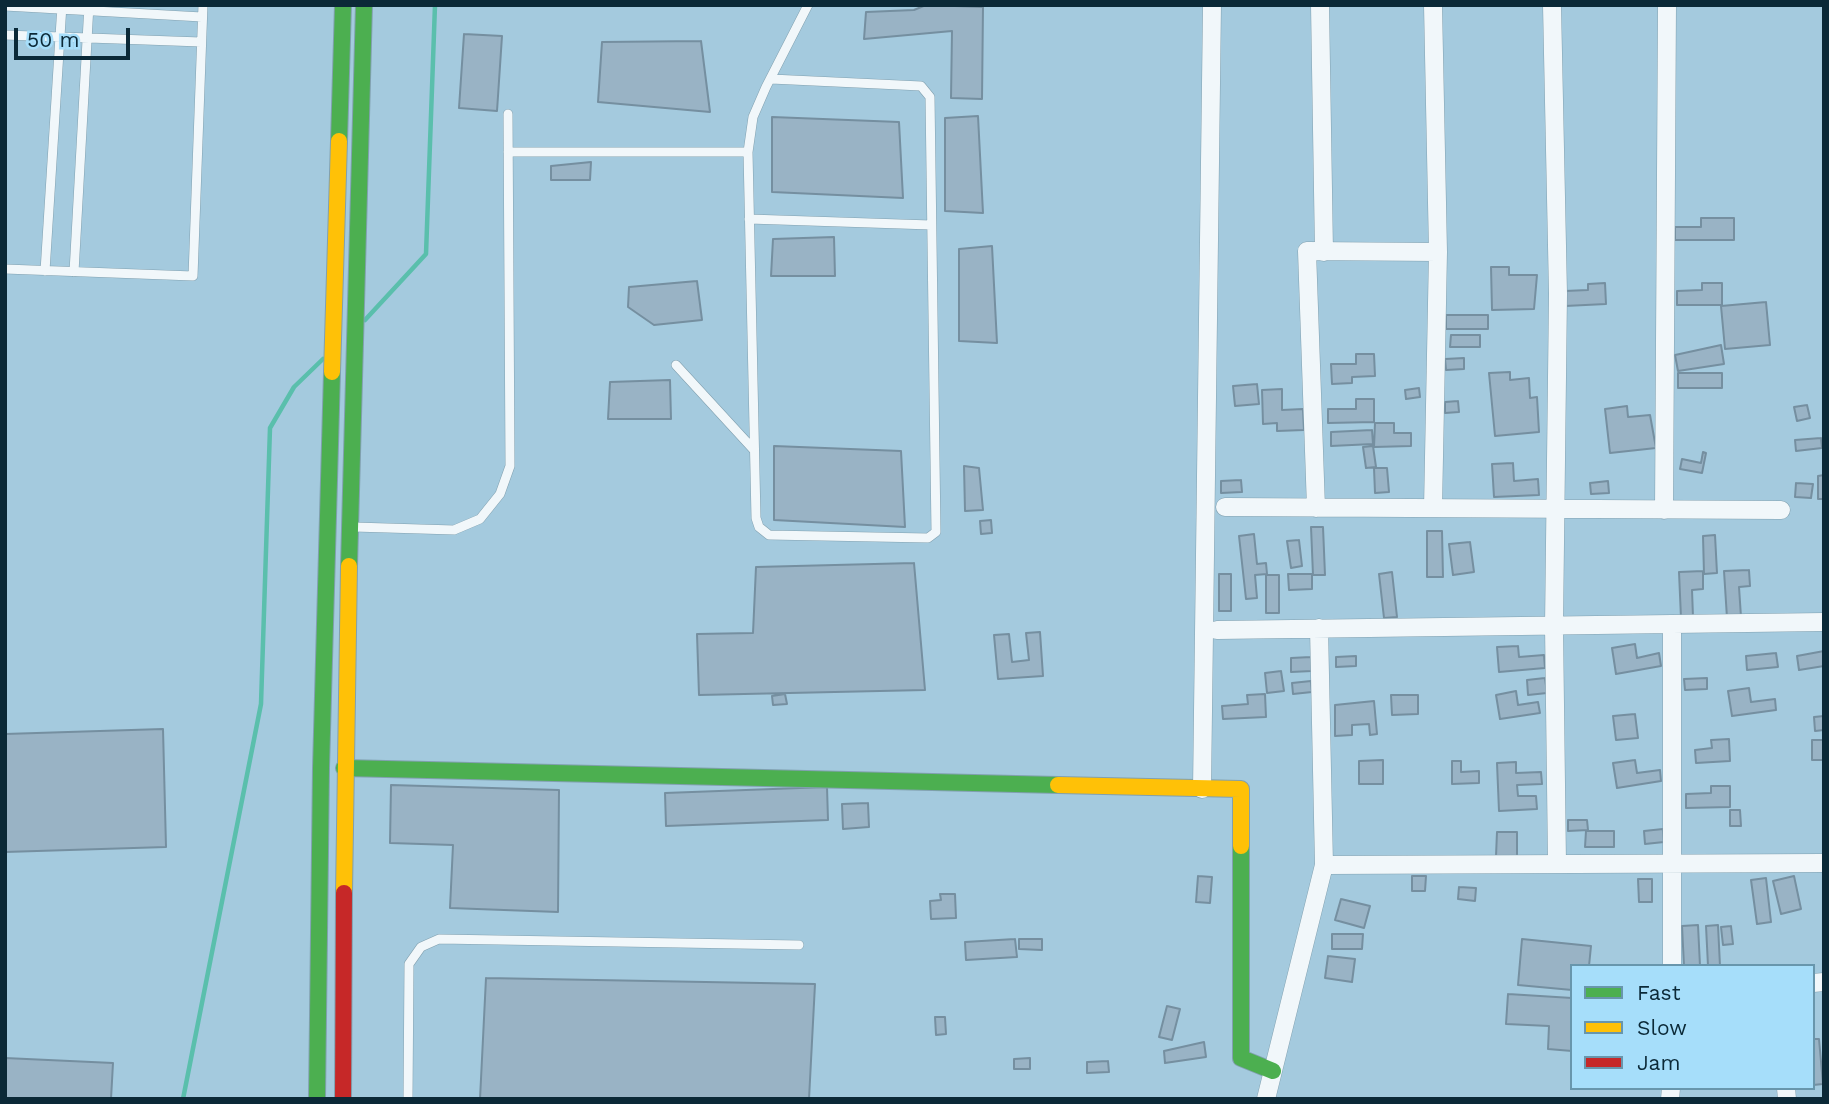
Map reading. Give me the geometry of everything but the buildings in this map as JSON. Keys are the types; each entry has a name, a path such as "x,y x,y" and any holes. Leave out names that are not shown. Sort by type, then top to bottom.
{"main road":[{"path":"317,1099 327,526 343,5"},
{"path":"343,1099 344,768 354,291 364,5"},
{"path":"344,768 1241,789 1241,1058 1273,1071"}],"street":[{"path":"1202,789 1212,5"},
{"path":"1320,5 1324,252"},
{"path":"1433,5 1438,252 1433,508"},
{"path":"1552,5 1558,294 1554,626 1557,863"},
{"path":"1664,509 1667,5"},
{"path":"1316,508 1307,251 1438,252"},
{"path":"1225,507 1781,510"},
{"path":"1217,630 1824,622"},
{"path":"1672,625 1672,964"},
{"path":"1266,1099 1324,865 1319,628"},
{"path":"1324,865 1824,863"}],"lane":[{"path":"5,269 193,275 203,5"},
{"path":"771,79 921,86 930,97 933,535 928,538 769,535 759,527 756,517 748,152 753,117 771,79 808,5"},
{"path":"5,6 89,8 202,17"},
{"path":"45,271 62,7"},
{"path":"74,272 89,8"},
{"path":"5,34 201,42"},
{"path":"327,526 454,530 480,519 500,494 510,466 508,114"},
{"path":"508,152 748,152"},
{"path":"749,219 931,225"},
{"path":"676,365 754,450"},
{"path":"408,1099 409,964 421,947 439,939 799,945"}],"waterway":[{"path":"365,320 426,254 435,5"},
{"path":"183,1099 261,704 270,428 294,387 323,359"}],"traffic: fast":[{"path":"339,141 343,5"},
{"path":"349,566 364,5"},
{"path":"317,1099 321,768 332,372"},
{"path":"344,768 1058,785"},
{"path":"1241,846 1241,1058 1273,1071"}],"traffic: slow":[{"path":"332,372 339,141"},
{"path":"344,893 349,566"},
{"path":"1058,785 1241,789 1241,846"}],"traffic: jam":[{"path":"343,1099 344,893"}]}
